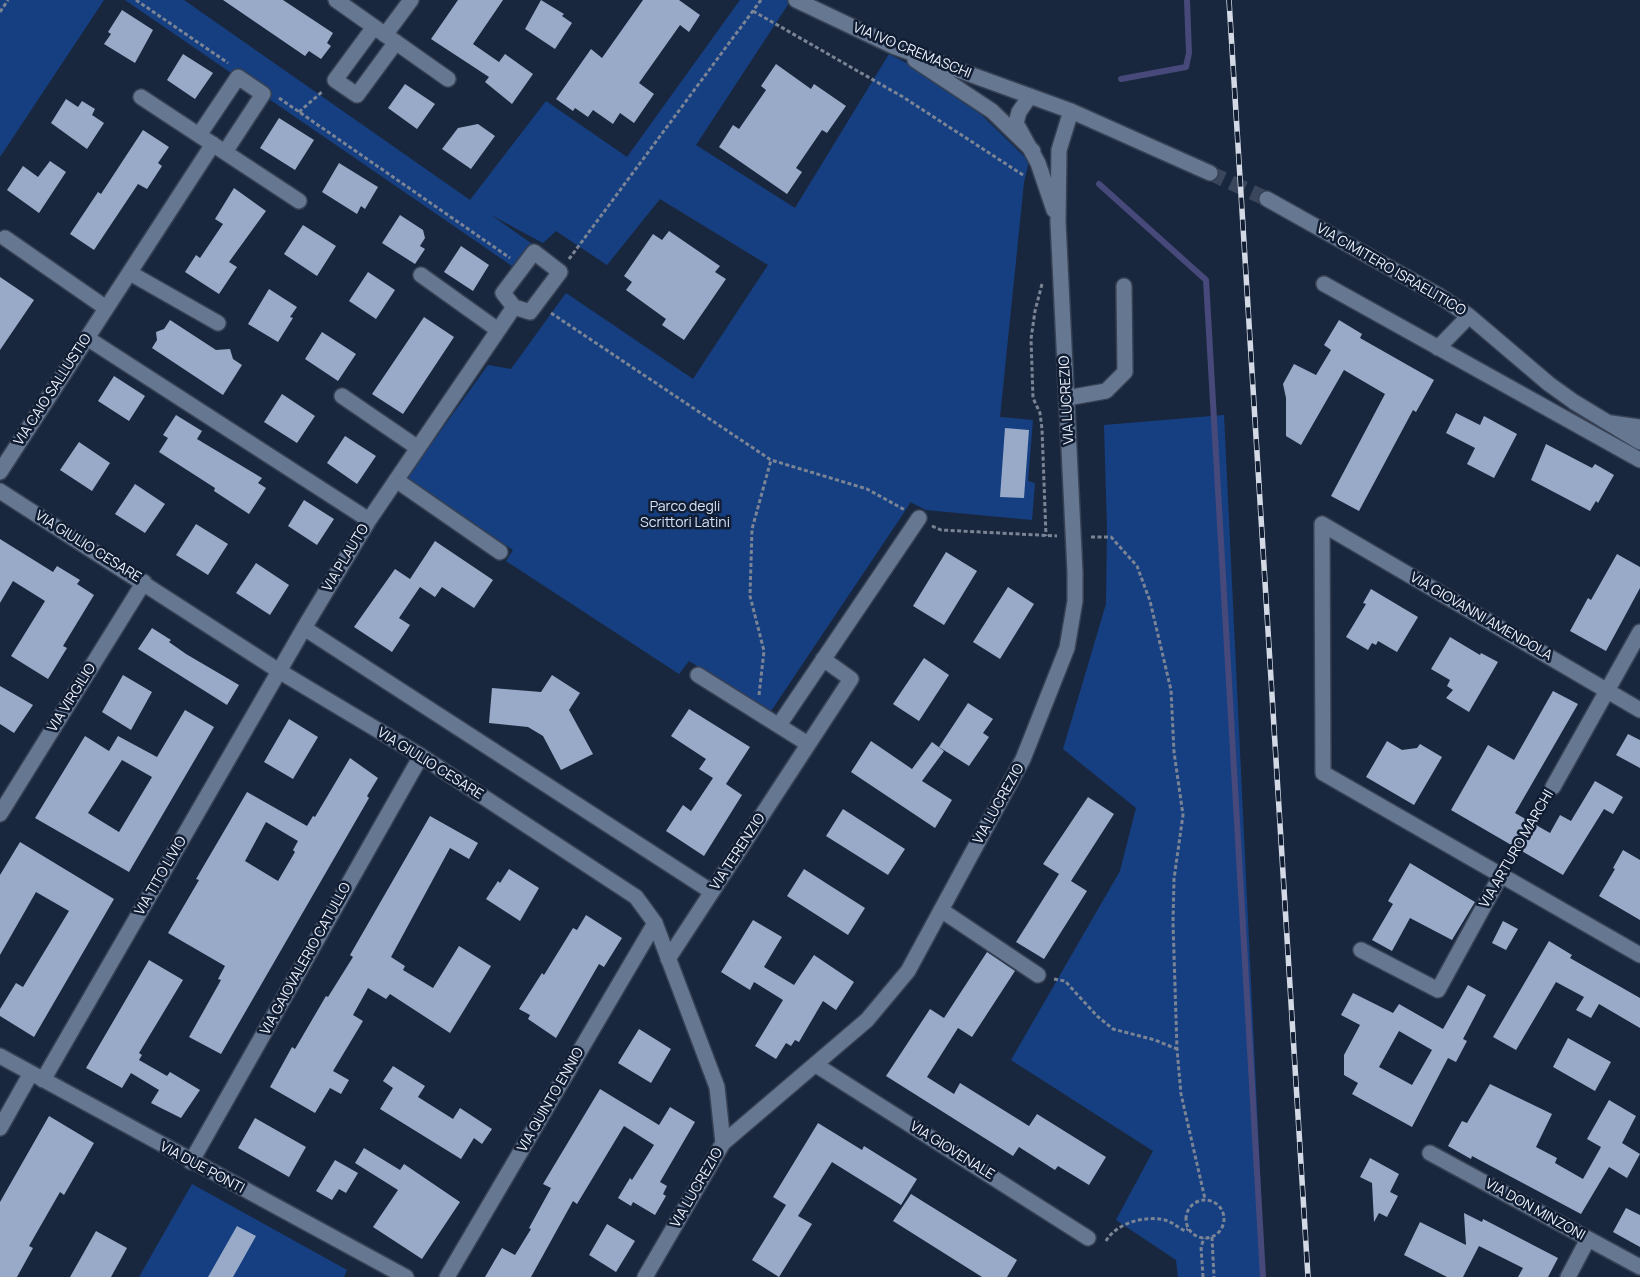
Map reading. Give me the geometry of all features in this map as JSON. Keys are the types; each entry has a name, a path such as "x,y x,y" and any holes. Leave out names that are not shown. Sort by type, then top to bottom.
{"street":[{"path":"336,0 448,79"},
{"path":"385,34 357,95 335,80 385,34 411,0"},
{"name":"VIA IVO CREMASCHI","path":"796,0 895,47 1030,96"},
{"name":"VIA LUCREZIO","path":"895,47 992,111 1032,151"},
{"name":"VIA CAIO SALLUSTIO","path":"0,472 6,447 87,338 130,273 219,148 263,94 238,77 198,135"},
{"path":"1030,96 1071,111 1210,173"},
{"name":"VIA LUCREZIO","path":"1030,96 1019,112 1016,123 1032,151 1058,222"},
{"path":"141,97 299,200"},
{"name":"VIA LUCREZIO","path":"645,1277 723,1143 867,1020 908,971 1024,759 1067,648 1075,601 1074,538 1058,222 1059,150 1071,111"},
{"name":"VIA CIMITERO ISRAELITICO","path":"1267,199 1438,295 1470,316 1549,384 1604,422 1640,442"},
{"path":"5,238 106,308"},
{"path":"534,252 560,272 530,312 514,307 503,293 534,252"},
{"path":"130,273 218,324"},
{"path":"422,275 498,330"},
{"path":"1324,284 1640,460"},
{"path":"1067,398 1106,391 1124,372 1124,286"},
{"name":"VIA PLAUTO","path":"279,671 369,520 514,307"},
{"path":"1438,348 1470,316"},
{"path":"87,338 369,520"},
{"path":"342,396 418,448"},
{"name":"VIA CIMITERO ISRAELITICO","path":"1604,422 1640,427"},
{"path":"396,480 500,552"},
{"name":"VIA GIULIO CESARE","path":"0,491 144,582 279,671 421,756 636,896 655,923 717,1088 723,1143"},
{"path":"779,725 919,518"},
{"name":"VIA GIOVANNI AMENDOLA","path":"1501,875 1324,773 1322,524 1640,710"},
{"name":"VIA VIRGILIO","path":"0,814 144,582"},
{"path":"304,628 712,892"},
{"name":"VIA ARTURO MARCHI","path":"1553,787 1640,632"},
{"name":"VIA TERENZIO","path":"668,959 851,680 823,659"},
{"name":"VIA TITO LIVIO","path":"0,1128 37,1076 279,671"},
{"path":"698,675 808,744"},
{"name":"VIA GAIOVALERIO CATULLO","path":"192,1162 421,756"},
{"path":"1501,875 1640,955"},
{"name":"VIA ARTURO MARCHI","path":"1361,950 1438,990 1501,875"},
{"path":"941,910 1038,975"},
{"name":"VIA QUINTO ENNIO","path":"447,1277 655,923"},
{"name":"VIA DUE PONTI","path":"0,1056 406,1277"},
{"name":"VIA GIOVENALE","path":"816,1065 1086,1236"},
{"name":"VIA DON MINZONI","path":"1430,1153 1640,1267"},
{"path":"1568,1277 1588,1239"}],"path":[{"path":"0,12 8,0"},
{"path":"136,0 232,65"},
{"path":"560,272 761,0"},
{"path":"753,11 903,97 1025,177"},
{"path":"299,112 335,80"},
{"path":"277,96 522,267"},
{"path":"1042,281 1031,339 1033,398 1040,413 1042,429 1046,536"},
{"path":"537,303 771,460 868,490 940,530 1074,538 1111,537 1137,566 1150,601 1171,690 1175,761 1184,815 1174,878 1173,923 1177,1049 1181,1094 1205,1199"},
{"path":"757,711 764,651 750,596 752,529 771,460"},
{"name":"VIA ARTURO MARCHI","path":"1501,875 1553,787"},
{"path":"1038,975 1065,981 1097,1016 1113,1029 1155,1040 1177,1049"},
{"path":"1205,1199 1218,1204 1225,1218 1220,1231 1212,1237 1204,1238 1196,1236 1188,1229 1186,1216 1192,1204 1205,1199"},
{"path":"1086,1236 1086,1230 1105,1242 1110,1232 1120,1225 1153,1219 1168,1221 1185,1231 1188,1229"},
{"path":"1212,1237 1214,1277"},
{"path":"1202,1277 1201,1247 1204,1238"}],"green space":[{"path":"0,0 104,0 0,157"},
{"name":"Parco degli Scrittori Latini","path":"125,0 184,0 470,200 546,101 627,157 740,0 791,0 696,145 795,208 889,54 935,78 961,95 1029,161 1024,182 1000,417 1033,420 1028,481 1035,483 1032,520 926,510 910,502 771,711 689,661 679,674 506,561 513,550 406,479 488,365 511,369 566,293 693,379 768,265 660,199 607,265 556,231 543,243 491,215 535,246 515,268"},
{"path":"1224,415 1265,1277 1178,1277 1176,1260 1116,1220 1153,1151 1011,1060 1120,871 1136,808 1063,749 1106,604 1107,528 1104,425"},
{"path":"192,1184 347,1270 344,1277 139,1277"}],"building":[{"path":"223,0 283,0 333,33 327,43 331,46 321,59 309,51 305,56"},
{"path":"458,0 503,0 473,44 499,62 505,54 533,74 512,104 485,82 489,77 431,39"},
{"path":"541,0 564,14 562,16 572,23 555,49 525,29"},
{"path":"643,0 679,0 700,15 689,32 680,25 639,83 654,94 634,123 620,113 613,124 593,110 588,117 575,108 573,111 556,99 591,49 602,58"},
{"path":"122,10 153,30 135,63 104,44 111,34 108,32"},
{"path":"183,54 213,73 195,99 167,80"},
{"path":"776,64 811,89 814,84 846,106 827,133 822,130 796,168 802,172 787,194 719,147 733,125 739,129 766,90 761,86"},
{"path":"405,84 435,104 417,129 388,108"},
{"path":"66,99 78,107 82,101 95,109 92,115 104,123 87,149 51,123"},
{"path":"279,118 314,140 295,170 260,148"},
{"path":"478,124 495,136 471,169 442,149 458,128"},
{"path":"143,130 169,147 158,163 162,166 147,189 138,184 94,250 70,234 98,192 101,194"},
{"path":"50,161 66,172 39,213 7,190 23,166 38,177"},
{"path":"339,163 378,187 365,209 361,206 357,214 322,192"},
{"path":"234,188 266,211 229,262 237,267 219,294 185,272 196,255 200,258 223,224 215,219"},
{"path":"400,215 423,230 425,238 420,246 425,249 415,264 382,243"},
{"path":"303,225 336,246 317,276 284,254"},
{"path":"669,231 720,266 715,272 726,279 684,340 662,325 666,319 626,290 632,282 624,276 653,234 662,240"},
{"path":"461,246 489,265 473,291 444,272"},
{"path":"368,272 395,290 376,319 349,301"},
{"path":"0,277 34,300 0,350"},
{"path":"269,289 297,307 290,317 293,318 278,342 248,324"},
{"path":"424,317 454,337 403,414 372,394"},
{"path":"170,320 216,350 230,349 233,359 242,365 223,395 152,348 157,340 156,332 164,329"},
{"path":"1339,320 1362,334 1360,338 1434,380 1416,412 1413,410 1359,511 1331,496 1385,394 1344,370 1301,445 1286,436 1286,398 1283,384 1294,364 1316,375 1331,350 1324,345"},
{"path":"322,332 356,354 338,381 305,359"},
{"path":"114,376 145,396 129,421 98,401"},
{"path":"282,394 315,416 297,443 264,422"},
{"path":"1456,413 1480,425 1484,416 1517,434 1494,478 1467,464 1475,448 1446,433"},
{"path":"176,415 202,431 197,439 262,478 258,483 266,488 249,514 214,491 215,488 159,452 168,438 163,435"},
{"path":"1005,428 1029,430 1024,498 1000,497"},
{"path":"345,436 376,456 357,484 327,463"},
{"path":"79,442 110,463 92,491 60,470"},
{"path":"1546,444 1592,468 1595,464 1614,475 1598,503 1596,501 1590,511 1531,480"},
{"path":"135,484 165,504 145,533 115,514"},
{"path":"304,500 334,519 317,545 288,526"},
{"path":"196,524 228,544 208,575 176,555"},
{"path":"0,539 53,572 57,566 80,580 77,584 94,595 63,646 67,648 48,679 11,656 45,601 13,581 0,603"},
{"path":"435,541 493,580 474,608 442,587 435,597 420,587 399,618 410,625 392,652 354,627 395,569 410,579"},
{"path":"946,552 977,571 944,625 913,606"},
{"path":"1617,554 1640,567 1640,588 1606,651 1570,631 1588,598 1591,600"},
{"path":"256,563 289,585 270,615 236,593"},
{"path":"1008,587 1034,604 1000,659 973,642"},
{"path":"1371,589 1418,617 1397,652 1378,641 1376,645 1372,643 1368,650 1346,637 1366,604 1363,603"},
{"path":"152,628 171,640 169,642 186,654 239,685 227,705 138,649"},
{"path":"1450,637 1480,655 1481,653 1498,662 1469,712 1446,698 1453,690 1447,686 1450,680 1431,669"},
{"path":"924,658 949,675 919,721 893,704"},
{"path":"123,675 152,692 131,730 102,712"},
{"path":"552,675 580,693 569,710 593,754 561,770 543,736 528,727 489,723 492,688 541,692"},
{"path":"0,686 33,705 14,733 0,724"},
{"path":"1553,691 1578,704 1515,813 1550,833 1560,815 1571,821 1595,781 1623,797 1613,814 1604,809 1563,875 1451,810 1488,745 1514,760"},
{"path":"968,703 993,719 983,733 989,737 969,766 939,747"},
{"path":"689,709 750,747 726,784 742,795 704,856 666,831 683,805 691,811 713,778 699,769 706,759 671,736"},
{"path":"185,710 214,727 129,872 35,818 85,736 109,751 118,736 157,757","holes":["122,760 152,777 119,832 88,813"]},
{"path":"289,719 318,737 293,779 264,762"},
{"path":"1628,734 1640,740 1640,768 1616,755"},
{"path":"871,741 912,769 932,742 944,751 922,781 952,800 935,828 851,772"},
{"path":"1387,741 1402,750 1417,748 1420,744 1442,757 1414,805 1366,777"},
{"path":"350,758 378,778 367,796 369,798 221,1054 189,1037 221,980 218,979 225,966 168,933 199,880 196,879 247,792 307,826 313,816 315,817","holes":["266,822 298,841 293,850 295,852 278,881 245,861"]},
{"path":"1088,797 1114,814 1071,881 1087,891 1044,959 1016,942 1059,874 1043,864"},
{"path":"843,809 905,849 888,875 826,836"},
{"path":"430,816 478,843 469,859 450,848 391,957 405,966 403,970 433,988 459,946 491,966 450,1033 390,994 386,999 368,988 353,1015 363,1021 333,1071 349,1080 341,1094 330,1088 315,1113 270,1087 292,1047 295,1049 326,996 328,997 353,957 350,955"},
{"path":"20,842 114,899 34,1037 0,1016 0,1009 16,983 23,987 69,911 36,892 0,955 0,875"},
{"path":"1623,850 1640,860 1640,920 1599,896 1615,869 1613,868"},
{"path":"1410,863 1475,902 1452,940 1410,918 1392,951 1372,940 1393,904 1388,901"},
{"path":"509,869 539,888 520,921 486,899"},
{"path":"804,869 865,908 848,935 787,896"},
{"path":"586,915 622,938 604,967 599,964 556,1038 528,1019 530,1015 519,1009 542,973 544,975 573,928 577,930"},
{"path":"753,920 782,937 764,967 794,985 814,955 854,982 836,1010 823,1001 799,1042 795,1040 791,1046 786,1043 776,1059 755,1046 783,1000 754,982 750,990 721,972"},
{"path":"1503,921 1518,929 1506,950 1492,943"},
{"path":"1549,941 1572,955 1570,958 1640,998 1640,1028 1599,1004 1591,1018 1576,1010 1584,997 1556,982 1516,1050 1493,1037"},
{"path":"987,952 1015,971 972,1037 958,1028 927,1077 954,1094 960,1083 1029,1126 1037,1114 1106,1157 1089,1185 1058,1166 1055,1170 1019,1147 1013,1156 886,1076 930,1009 944,1018"},
{"path":"149,960 183,980 139,1053 142,1055 139,1060 167,1076 170,1072 200,1090 181,1118 151,1103 159,1090 131,1073 122,1088 86,1068"},
{"path":"1468,985 1486,995 1463,1039 1467,1041 1456,1062 1448,1058 1412,1127 1352,1094 1358,1083 1344,1075 1344,1055 1360,1025 1341,1015 1353,993 1393,1013 1399,1004 1443,1029","holes":["1399,1031 1432,1050 1412,1085 1379,1067"]},
{"path":"639,1029 671,1049 651,1083 618,1063"},
{"path":"1568,1038 1611,1062 1595,1091 1553,1067"},
{"path":"393,1066 425,1086 418,1097 453,1119 460,1108 492,1129 482,1144 474,1138 461,1159 380,1109 393,1088 383,1081"},
{"path":"1490,1084 1552,1114 1536,1147 1557,1158 1555,1163 1583,1179 1601,1147 1587,1139 1609,1100 1636,1116 1622,1143 1640,1154 1627,1178 1609,1167 1581,1214 1472,1156 1471,1159 1448,1146 1462,1121 1467,1123"},
{"path":"600,1089 659,1125 670,1107 695,1122 660,1182 667,1186 663,1194 666,1196 655,1215 633,1202 631,1206 618,1198 654,1145 624,1126 577,1204 573,1201 531,1277 485,1277 502,1248 515,1255 531,1229 529,1228 551,1188 543,1184"},
{"path":"49,1116 94,1143 64,1195 60,1192 29,1246 33,1248 17,1277 0,1277 0,1202"},
{"path":"255,1118 306,1147 289,1177 238,1148"},
{"path":"818,1123 862,1150 864,1146 917,1179 901,1205 832,1162 798,1216 812,1224 779,1277 752,1260 786,1205 773,1197"},
{"path":"364,1148 400,1170 404,1164 460,1202 422,1259 373,1227 398,1190 355,1163"},
{"path":"1370,1158 1399,1174 1390,1192 1398,1196 1387,1217 1379,1213 1374,1222 1372,1183 1360,1177"},
{"path":"335,1160 358,1173 346,1193 339,1189 332,1200 316,1191"},
{"path":"911,1194 1017,1260 1007,1277 982,1277 893,1221"},
{"path":"1626,1208 1640,1215 1640,1247 1613,1232"},
{"path":"1464,1213 1482,1222 1483,1219 1558,1258 1548,1277 1518,1277 1523,1268 1479,1246 1463,1277 1447,1277 1404,1255 1420,1222 1466,1245"},
{"path":"607,1224 635,1241 616,1272 589,1255"},
{"path":"237,1226 256,1236 233,1277 208,1277"},
{"path":"96,1231 127,1248 111,1277 70,1277"}],"waterway":[{"path":"1121,79 1186,67 1189,53 1187,0"},
{"path":"1099,184 1206,280 1263,1277"}],"tunnel":[{"path":"1210,173 1267,199"}],"railway":[{"path":"1229,0 1308,1277"}]}
